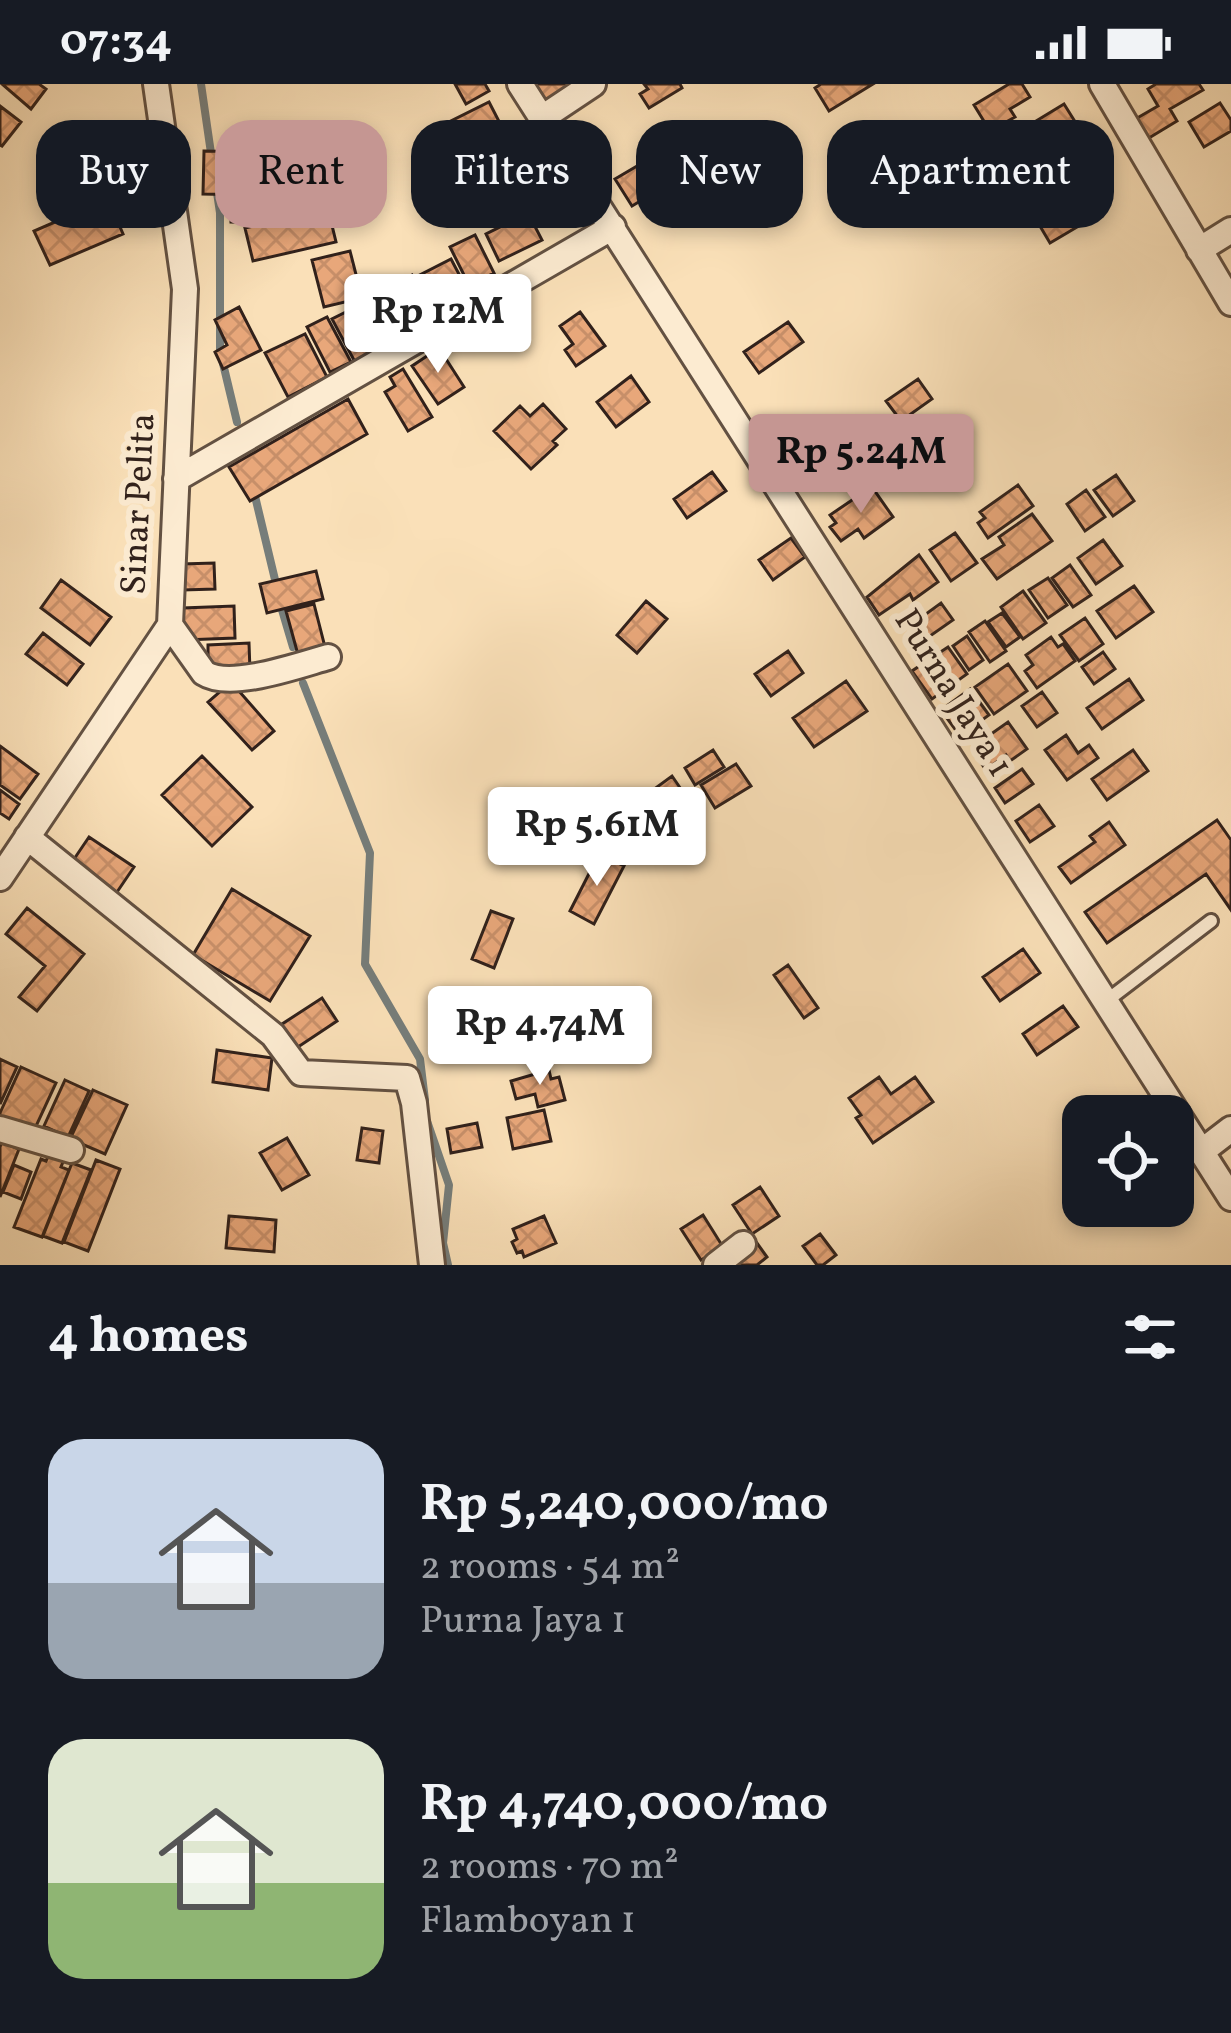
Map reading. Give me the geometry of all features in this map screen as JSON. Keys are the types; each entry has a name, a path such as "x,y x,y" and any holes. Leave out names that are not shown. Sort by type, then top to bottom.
{"street":[{"name":"Sinar Pelita","path":"0,878 170,626 185,289 157,84"},
{"name":"Purna Jaya 1","path":"520,84 1231,1198"},
{"path":"542,118 592,84"},
{"path":"1102,84 1231,303"},
{"path":"176,479 614,227"},
{"path":"1199,250 1231,230"},
{"path":"170,626 212,679 281,671 328,657"},
{"path":"28,837 273,1035 301,1073 407,1078 414,1103 432,1265"},
{"path":"0,1129 71,1150"},
{"path":"1202,1152 1231,1130"},
{"path":"716,1265 743,1244"}],"lane":[{"path":"1105,1002 1211,921"}],"building":[{"path":"2,84 39,84 46,89 31,109"},
{"path":"455,84 485,84 489,91 466,104"},
{"path":"535,84 575,84 547,103"},
{"path":"644,84 680,84 682,88 649,108 640,94 648,89"},
{"path":"873,84 829,111 815,88"},
{"path":"1009,84 1022,84 1030,97 1010,109 1015,117 1010,120 983,120 974,105"},
{"path":"1156,84 1199,84 1203,90 1170,109 1177,121 1144,141 1132,121 1158,106 1148,89"},
{"path":"489,102 498,120 453,120"},
{"path":"1220,103 1231,120 1231,131 1204,147 1189,122"},
{"path":"1064,104 1074,120 1038,120"},
{"path":"0,106 21,122 2,146 0,145"},
{"path":"204,151 215,151 215,194 203,194"},
{"path":"636,167 636,204 632,206 615,179"},
{"path":"120,228 123,234 50,265 34,231"},
{"path":"245,228 333,228 336,242 253,261"},
{"path":"498,228 536,228 542,240 499,261 486,234"},
{"path":"1041,228 1075,228 1050,243"},
{"path":"475,235 494,273 469,285 450,247"},
{"path":"350,251 362,298 324,307 312,260"},
{"path":"451,259 471,297 436,315 416,277"},
{"path":"412,275 432,315 405,329 384,289"},
{"path":"239,307 261,350 223,369 215,352 227,345 215,320"},
{"path":"354,308 376,352 355,362 332,319"},
{"path":"580,312 605,346 576,366 565,350 573,344 560,326"},
{"path":"327,317 351,362 330,372 307,327"},
{"path":"788,322 803,342 759,373 744,352"},
{"path":"305,334 327,377 288,397 265,353"},
{"path":"439,348 464,387 438,404 412,366"},
{"path":"403,369 432,417 408,431 385,392 395,386 390,377"},
{"path":"631,376 649,402 616,427 597,402"},
{"path":"918,379 932,399 901,421 886,401"},
{"path":"348,399 367,434 250,501 229,467"},
{"path":"543,404 566,429 553,441 557,445 531,469 494,431 520,406 530,416"},
{"path":"839,448 855,469 836,482 821,461"},
{"path":"712,472 726,491 687,518 674,499"},
{"path":"1116,475 1134,501 1113,516 1094,490"},
{"path":"1018,485 1033,506 988,538 978,523 985,518 980,512"},
{"path":"874,490 893,517 864,538 858,529 841,541 830,527 836,523 830,515"},
{"path":"1086,490 1105,517 1085,531 1067,504"},
{"path":"1032,514 1052,541 997,579 982,559 1004,545 999,537"},
{"path":"955,533 977,563 951,581 930,550"},
{"path":"791,538 805,557 773,580 759,560"},
{"path":"1103,540 1122,566 1096,584 1078,558"},
{"path":"919,555 938,582 879,615 867,597"},
{"path":"214,563 215,589 183,590 182,564"},
{"path":"1070,565 1091,595 1073,607 1052,578"},
{"path":"316,571 323,599 267,613 260,584"},
{"path":"1048,578 1067,605 1048,618 1029,590"},
{"path":"61,580 111,617 90,645 41,608"},
{"path":"1134,586 1153,612 1116,638 1097,611"},
{"path":"1023,591 1046,623 1023,639 1001,607"},
{"path":"646,601 667,619 637,653 617,635"},
{"path":"941,603 953,620 920,643 908,627"},
{"path":"314,604 327,655 300,662 286,611"},
{"path":"234,606 235,638 184,640 183,608"},
{"path":"1002,613 1020,637 1006,647 988,622"},
{"path":"1085,618 1103,644 1079,661 1060,635"},
{"path":"985,621 1006,651 990,662 969,632"},
{"path":"43,633 83,664 67,685 26,654"},
{"path":"967,636 983,660 969,670 953,646"},
{"path":"1051,637 1075,661 1037,688 1025,671 1033,665 1026,655"},
{"path":"249,643 250,671 208,672 208,645"},
{"path":"948,647 967,674 932,699 912,671"},
{"path":"788,651 803,673 771,696 755,674"},
{"path":"1103,652 1115,669 1094,684 1082,667"},
{"path":"1008,664 1027,691 994,714 975,687"},
{"path":"1129,679 1143,700 1102,729 1087,708"},
{"path":"846,681 867,711 814,747 793,718"},
{"path":"231,682 274,731 252,750 208,702"},
{"path":"970,689 989,715 960,736 941,710"},
{"path":"1042,692 1057,713 1037,727 1022,706"},
{"path":"1008,722 1027,749 1010,761 1006,755 986,770 976,756 982,752 977,744"},
{"path":"1066,735 1078,753 1089,745 1098,758 1067,780 1045,750"},
{"path":"0,746 38,774 20,799 0,785"},
{"path":"713,750 724,767 695,785 685,768"},
{"path":"1133,750 1148,771 1107,800 1092,779"},
{"path":"202,756 252,807 212,846 162,795"},
{"path":"736,764 751,786 715,808 701,785"},
{"path":"1022,769 1033,784 1005,803 995,788"},
{"path":"672,776 694,808 668,826 646,795"},
{"path":"0,790 19,804 9,819 0,813"},
{"path":"1039,805 1054,826 1030,842 1016,821"},
{"path":"1217,820 1231,840 1231,910 1206,874 1107,943 1085,912"},
{"path":"1109,822 1125,845 1071,883 1059,867 1095,842 1090,836"},
{"path":"89,837 134,867 115,895 70,865"},
{"path":"599,854 624,866 594,924 570,911"},
{"path":"232,889 310,936 270,1001 193,955"},
{"path":"27,908 84,954 37,1011 19,997 45,966 6,934"},
{"path":"491,911 513,919 494,968 472,959"},
{"path":"1023,949 1040,973 1000,1001 983,977"},
{"path":"788,965 818,1008 804,1018 774,975"},
{"path":"322,998 337,1021 295,1049 279,1026"},
{"path":"1063,1006 1078,1027 1037,1055 1023,1034"},
{"path":"217,1050 272,1058 268,1090 213,1082"},
{"path":"0,1059 17,1067 0,1104"},
{"path":"21,1067 56,1083 31,1137 0,1122"},
{"path":"549,1070 551,1079 559,1077 565,1100 538,1107 535,1094 516,1099 511,1081"},
{"path":"879,1077 891,1094 915,1077 933,1102 873,1143 849,1098"},
{"path":"65,1080 89,1091 68,1137 44,1126"},
{"path":"93,1090 127,1105 105,1154 70,1139"},
{"path":"544,1110 551,1141 513,1149 507,1118"},
{"path":"477,1123 482,1147 451,1153 447,1129"},
{"path":"362,1128 383,1131 379,1163 357,1160"},
{"path":"287,1138 309,1175 282,1190 260,1153"},
{"path":"2,1142 19,1149 0,1197 0,1147"},
{"path":"50,1152 65,1157 61,1167 69,1170 42,1237 14,1227 41,1159 46,1161"},
{"path":"96,1160 120,1169 88,1251 64,1242"},
{"path":"72,1163 91,1170 62,1243 43,1236"},
{"path":"14,1165 31,1172 21,1199 3,1192"},
{"path":"760,1187 779,1216 752,1234 733,1205"},
{"path":"703,1215 723,1247 701,1260 681,1229"},
{"path":"229,1216 276,1220 274,1252 226,1248"},
{"path":"544,1216 556,1243 524,1257 522,1251 517,1253 513,1229"},
{"path":"820,1234 836,1255 817,1265 803,1246"},
{"path":"754,1239 767,1257 757,1265 740,1265 732,1256"}],"waterway":[{"path":"201,84 212,160"},
{"path":"220,228 220,351 237,422"},
{"path":"254,492 277,588"},
{"path":"280,603 293,647"},
{"path":"303,683 370,853 365,964 420,1059 425,1100"},
{"path":"427,1121 449,1185 443,1243 448,1265"}]}
